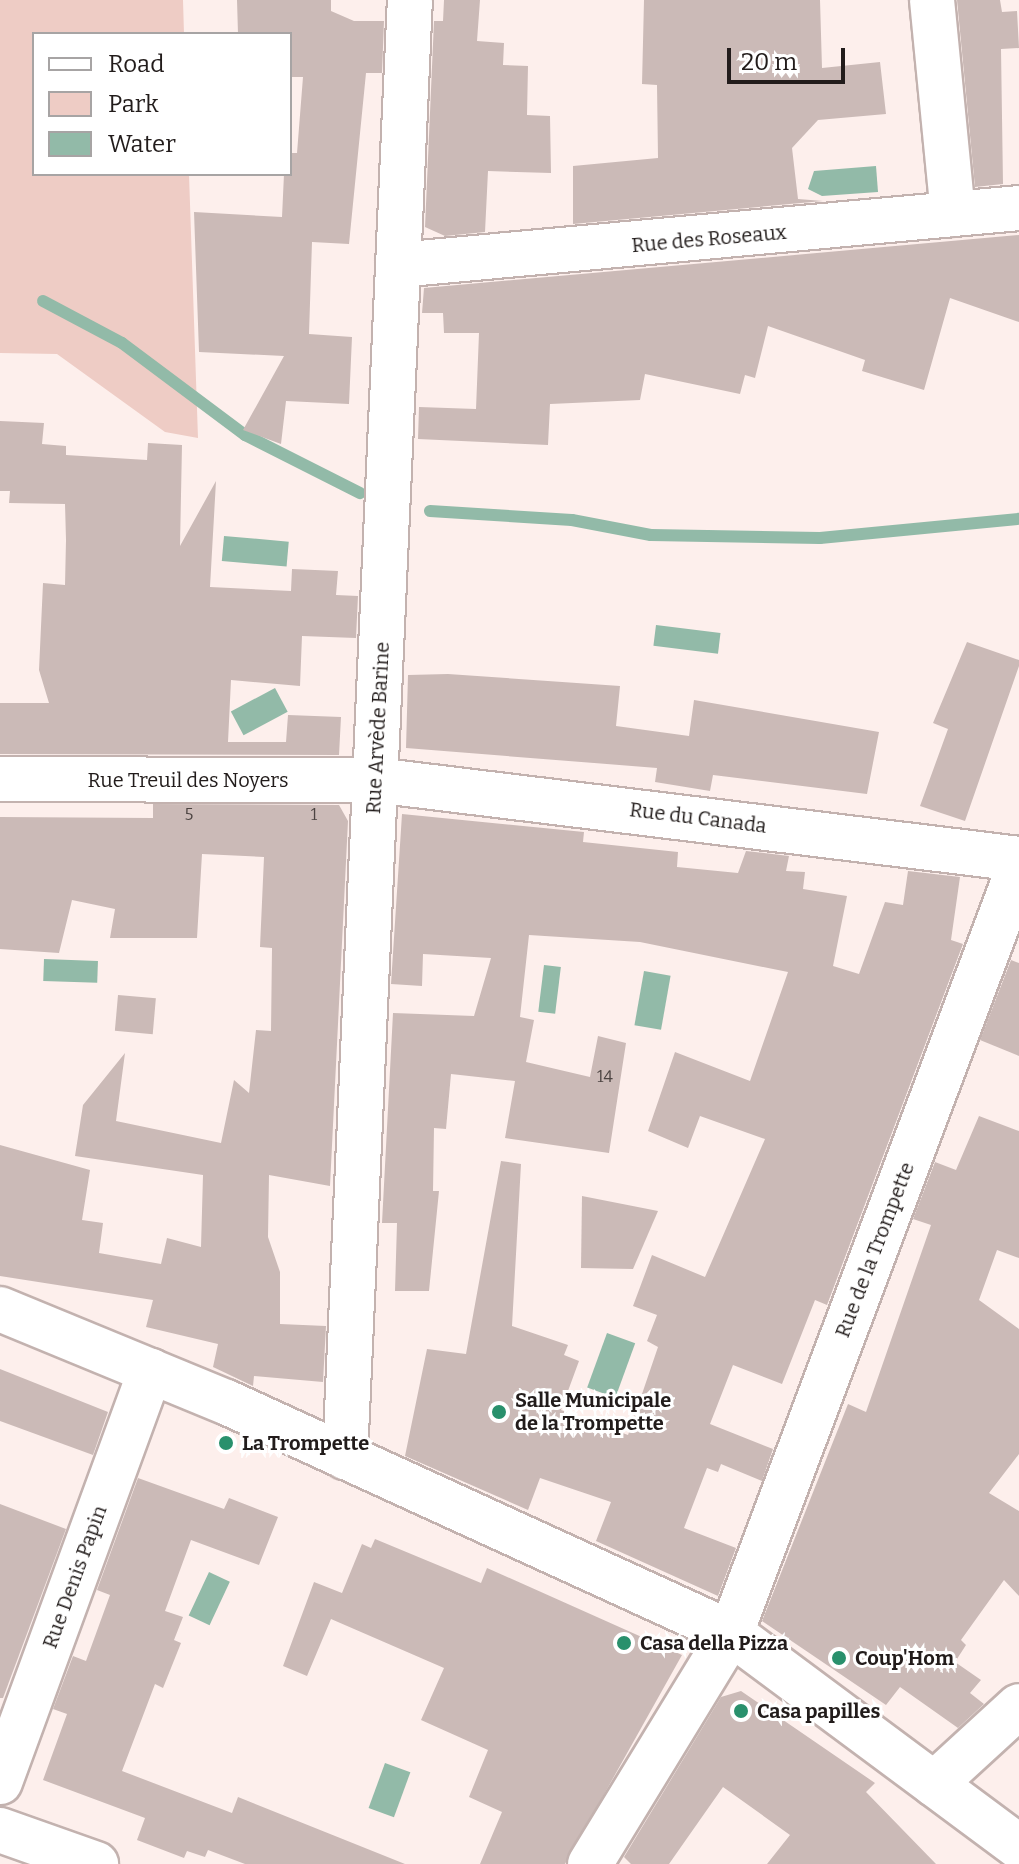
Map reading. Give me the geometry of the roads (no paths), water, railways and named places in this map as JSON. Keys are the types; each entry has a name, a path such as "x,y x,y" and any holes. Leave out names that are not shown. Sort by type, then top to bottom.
{"street":[{"name":"Rue Arvède Barine","path":"345,1457 410,0"},
{"path":"932,0 953,214"},
{"name":"Rue des Roseaux","path":"398,265 1019,208"},
{"name":"Rue Treuil des Noyers","path":"0,779 375,780"},
{"name":"Rue du Canada","path":"375,780 1019,859"},
{"name":"Rue de la Trompette","path":"590,1864 731,1633 1019,867"},
{"path":"0,1309 345,1457 731,1633 1019,1847"},
{"name":"Rue Denis Papin","path":"0,1782 150,1371"},
{"path":"934,1784 1019,1706"},
{"path":"0,1830 96,1864"}],"water":[{"path":"876,166 878,192 822,196 808,189 814,171"},
{"path":"224,536 289,542 287,567 222,561"},
{"path":"656,625 721,633 718,654 653,646"},
{"path":"275,688 288,712 244,735 231,711"},
{"path":"44,959 98,961 97,983 43,981"},
{"path":"544,965 561,967 555,1014 538,1012"},
{"path":"644,971 671,976 661,1030 634,1025"},
{"path":"607,1333 635,1343 615,1398 587,1388"},
{"path":"209,1572 230,1582 210,1625 189,1616"},
{"path":"385,1763 410,1772 394,1817 369,1808"}],"waterway":[{"path":"43,301 122,343 245,435 360,493"},
{"path":"430,511 572,520 651,535 820,538 1019,519"}],"place":[{"name":"Salle Municipale de la Trompette","path":"499,1412"},
{"name":"La Trompette","path":"226,1443"},
{"name":"Casa della Pizza","path":"624,1643"},
{"name":"Coup'Hom","path":"839,1658"},
{"name":"Casa papilles","path":"741,1711"}]}
